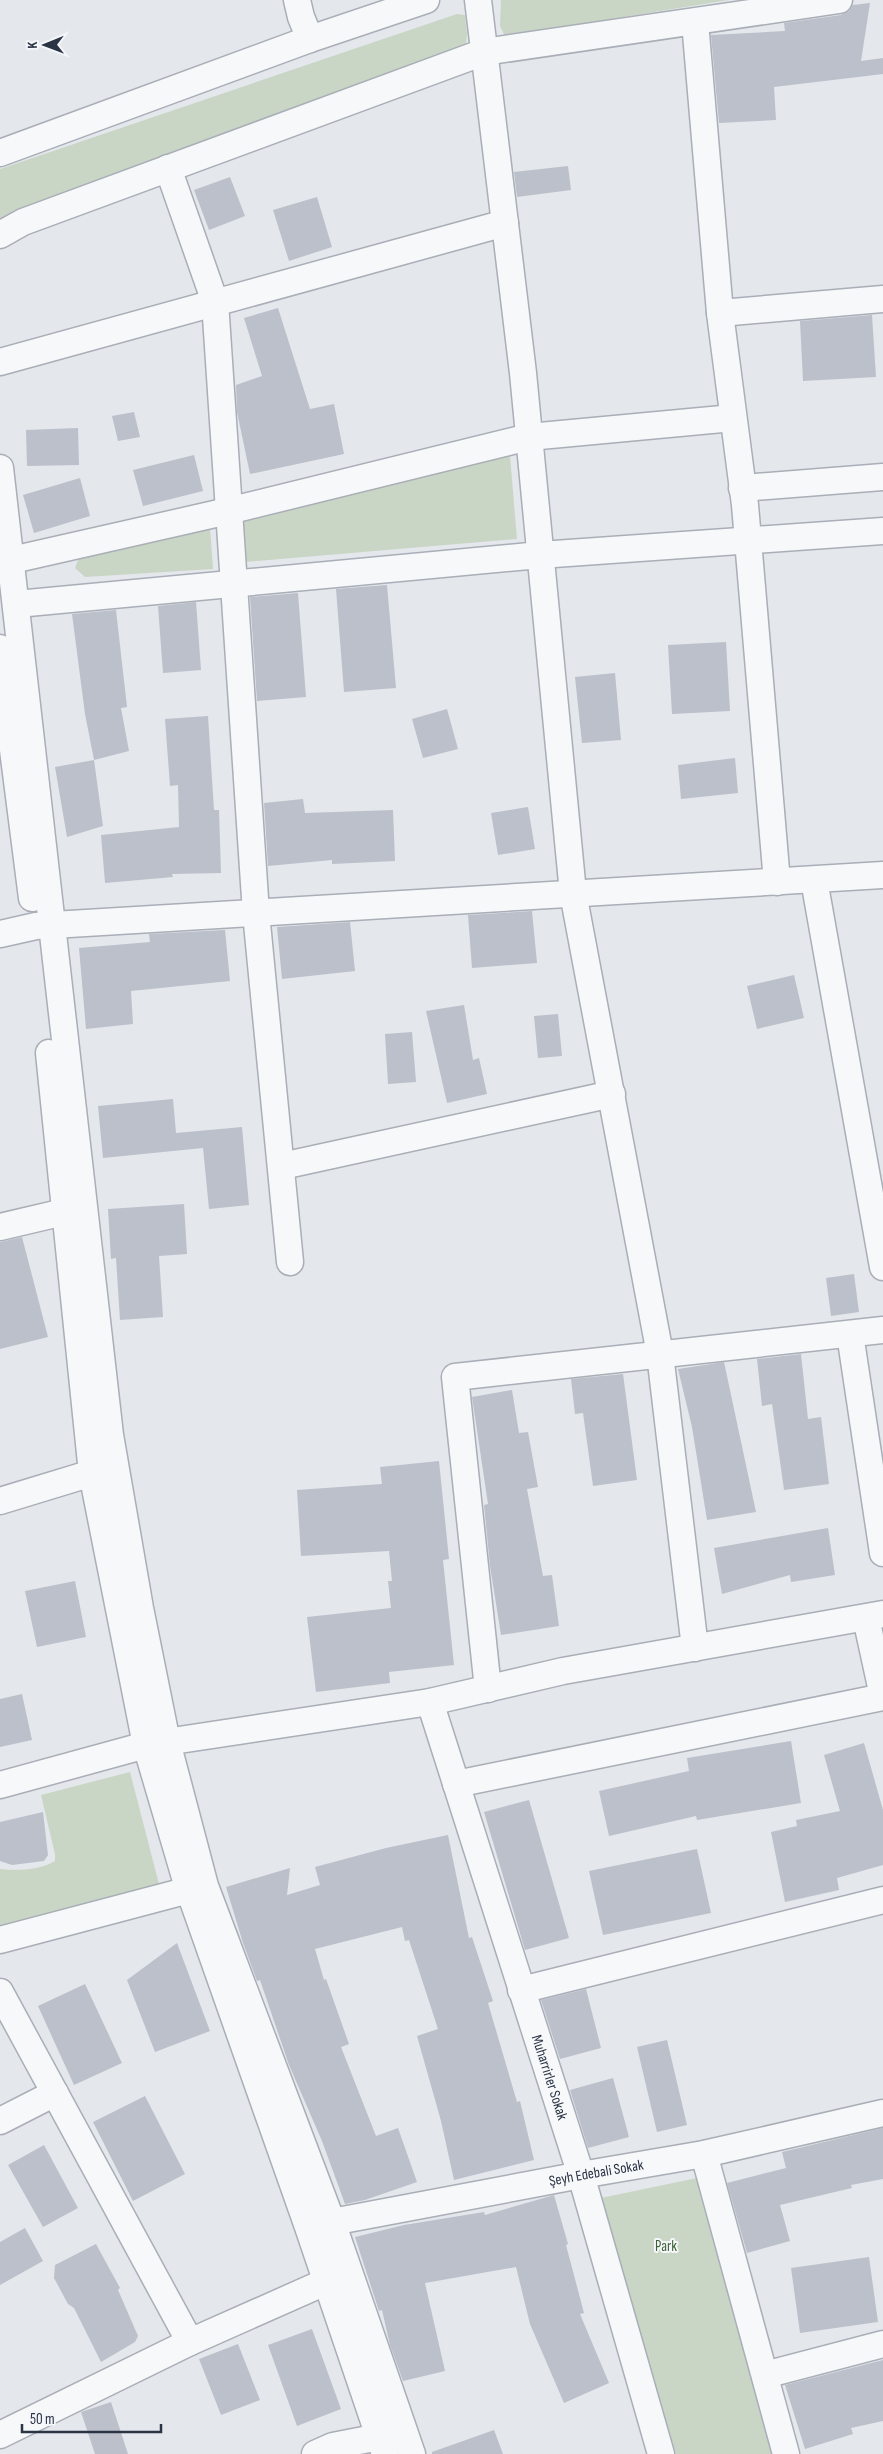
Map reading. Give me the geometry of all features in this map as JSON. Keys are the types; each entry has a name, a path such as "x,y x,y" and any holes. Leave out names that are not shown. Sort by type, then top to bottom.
{"street":[{"path":"297,0 301,17 310,39"},
{"path":"0,153 310,39 327,35 426,0"},
{"path":"478,0 529,437 573,893 660,1354 695,1648"},
{"path":"0,235 23,222 484,52 839,0"},
{"path":"694,22 720,313 748,542 777,882"},
{"path":"168,168 215,302 228,511 236,584 256,914 290,1262"},
{"path":"0,362 505,222"},
{"path":"720,313 883,299"},
{"path":"12,560 228,511 325,485 529,437 733,418"},
{"path":"0,468 17,604 44,926 64,1212 92,1473 189,1890 320,2225 349,2270 412,2454"},
{"path":"742,488 883,477"},
{"path":"17,604 540,556 883,531"},
{"path":"0,648 6,742 44,926 110,1435 140,1608 156,1744 320,2225 327,2283 382,2446 333,2446 315,2454"},
{"path":"0,934 44,926 883,875"},
{"path":"814,880 883,1267"},
{"path":"282,1166 612,1094"},
{"path":"0,1227 64,1212"},
{"path":"488,1689 455,1378 883,1330"},
{"path":"850,1334 883,1553"},
{"path":"0,1501 92,1473"},
{"path":"0,1785 156,1744 430,1702 563,1671 874,1616 883,1696 456,1784"},
{"name":"Muharrirler Sokak","path":"430,1702 581,2175 661,2454"},
{"path":"0,1940 189,1890"},
{"path":"521,1990 883,1900"},
{"path":"0,1992 190,2342"},
{"path":"0,2121 55,2094"},
{"name":"Şeyh Edebali Sokak","path":"320,2225 581,2175 704,2154 883,2113"},
{"path":"704,2154 786,2454"},
{"path":"0,2435 190,2342 327,2283 349,2270"},
{"path":"764,2375 883,2344"}],"green space":[{"path":"501,0 729,0 505,36 500,26"},
{"path":"457,14 465,15 467,34 465,52 0,224 0,169"},
{"path":"510,456 517,539 244,562 242,518"},
{"path":"210,527 213,569 85,577 75,568 79,557"},
{"path":"130,1772 159,1884 0,1926 0,1869 28,1869 55,1861 41,1795"},
{"name":"Park","path":"697,2178 776,2454 676,2454 601,2198"}],"building":[{"path":"870,3 861,61 883,58 883,74 774,87 776,120 719,123 711,35 785,31 784,23 841,15 849,11 853,5"},
{"path":"568,166 571,190 517,197 514,172"},
{"path":"230,177 245,216 209,230 194,190"},
{"path":"317,197 332,247 289,261 273,210"},
{"path":"278,308 310,409 334,404 344,454 250,474 237,412 236,385 262,376 244,318"},
{"path":"872,315 876,377 803,381 800,321"},
{"path":"134,412 140,437 118,441 112,416"},
{"path":"78,428 79,465 27,466 26,430"},
{"path":"194,455 203,491 143,506 133,470"},
{"path":"80,478 90,516 34,533 23,495"},
{"path":"387,585 396,688 344,692 336,589"},
{"path":"298,593 306,697 257,701 250,597"},
{"path":"196,602 201,670 163,673 158,606"},
{"path":"116,610 127,707 121,708 129,751 94,760 85,714 72,614"},
{"path":"726,642 730,711 672,714 668,645"},
{"path":"615,673 621,740 582,743 575,677"},
{"path":"447,709 458,749 423,758 412,719"},
{"path":"208,716 214,810 219,810 221,873 172,874 173,877 105,883 101,835 179,827 178,785 170,786 165,719"},
{"path":"735,758 738,793 681,799 678,765"},
{"path":"94,760 103,826 67,837 55,767"},
{"path":"303,799 305,813 393,810 395,861 332,864 332,860 268,866 264,803"},
{"path":"528,807 535,849 498,855 491,813"},
{"path":"532,911 537,963 472,968 468,915"},
{"path":"350,922 355,971 282,979 277,927"},
{"path":"225,930 230,981 131,991 133,1024 86,1029 79,948 150,942 149,934"},
{"path":"794,975 804,1018 757,1029 747,986"},
{"path":"464,1005 473,1060 479,1058 487,1094 447,1103 426,1011"},
{"path":"558,1014 562,1056 538,1058 534,1016"},
{"path":"412,1032 416,1082 388,1084 385,1034"},
{"path":"173,1099 176,1133 242,1127 249,1205 209,1209 203,1148 103,1158 98,1106"},
{"path":"184,1204 187,1254 159,1256 163,1317 120,1320 116,1258 111,1259 108,1209"},
{"path":"22,1237 48,1337 0,1349 0,1242"},
{"path":"854,1274 859,1312 831,1316 826,1278"},
{"path":"801,1354 808,1419 821,1417 829,1484 784,1490 772,1404 762,1406 757,1359"},
{"path":"724,1362 756,1512 707,1520 692,1427 678,1369"},
{"path":"623,1374 637,1480 593,1486 583,1413 575,1414 571,1379"},
{"path":"512,1390 519,1433 528,1432 538,1487 527,1489 543,1576 552,1575 559,1626 501,1635 490,1566 484,1505 488,1504 472,1397"},
{"path":"439,1461 449,1559 443,1560 454,1665 389,1672 390,1683 316,1692 307,1617 391,1608 388,1581 392,1581 389,1551 301,1556 297,1490 382,1484 380,1467"},
{"path":"828,1528 835,1575 791,1582 790,1575 722,1594 714,1548"},
{"path":"75,1581 86,1637 37,1647 25,1591"},
{"path":"22,1694 32,1740 0,1747 0,1699"},
{"path":"791,1741 801,1803 697,1820 696,1816 609,1836 599,1791 689,1771 687,1758"},
{"path":"864,1743 883,1810 883,1865 837,1878 839,1890 785,1902 771,1832 797,1826 796,1820 840,1811 824,1755"},
{"path":"529,1800 569,1938 525,1950 484,1812"},
{"path":"43,1812 48,1855 44,1861 12,1865 0,1861 0,1822"},
{"path":"448,1835 469,1938 472,1937 493,2001 488,2003 517,2102 520,2101 534,2160 454,2180 441,2121 417,2036 438,2029 409,1940 405,1941 402,1927 315,1949 324,1980 326,1979 349,2044 341,2047 376,2136 398,2128 417,2182 365,2200 345,2204 322,2141 289,2065 260,1980 257,1981 226,1887 290,1868 287,1895 320,1885 315,1867 386,1848"},
{"path":"697,1849 711,1913 603,1935 589,1871"},
{"path":"177,1943 210,2031 155,2052 127,1980"},
{"path":"85,1984 122,2063 74,2085 38,2006"},
{"path":"586,1989 601,2048 560,2059 541,2000"},
{"path":"667,2040 687,2125 657,2132 637,2047"},
{"path":"613,2078 629,2137 588,2148 570,2090"},
{"path":"145,2096 185,2174 133,2201 93,2122"},
{"path":"883,2128 883,2179 851,2185 852,2188 780,2205 790,2241 747,2253 727,2183 786,2168 782,2152"},
{"path":"44,2145 78,2208 43,2227 8,2165"},
{"path":"554,2195 584,2313 580,2314 609,2383 564,2403 530,2324 516,2267 425,2283 445,2371 403,2381 390,2345 382,2310 379,2311 355,2237 404,2225 484,2212 485,2215"},
{"path":"25,2228 43,2261 0,2285 0,2242"},
{"path":"96,2244 120,2288 118,2290 138,2336 135,2342 101,2362 74,2308 68,2304 54,2278 55,2265"},
{"path":"869,2257 878,2322 800,2333 791,2268"},
{"path":"312,2329 341,2409 297,2426 268,2345"},
{"path":"238,2344 260,2400 221,2415 199,2359"},
{"path":"883,2360 883,2421 851,2428 853,2434 805,2449 785,2385"},
{"path":"111,2402 128,2454 95,2454 81,2412"},
{"path":"494,2430 503,2454 432,2454 432,2452"}]}
